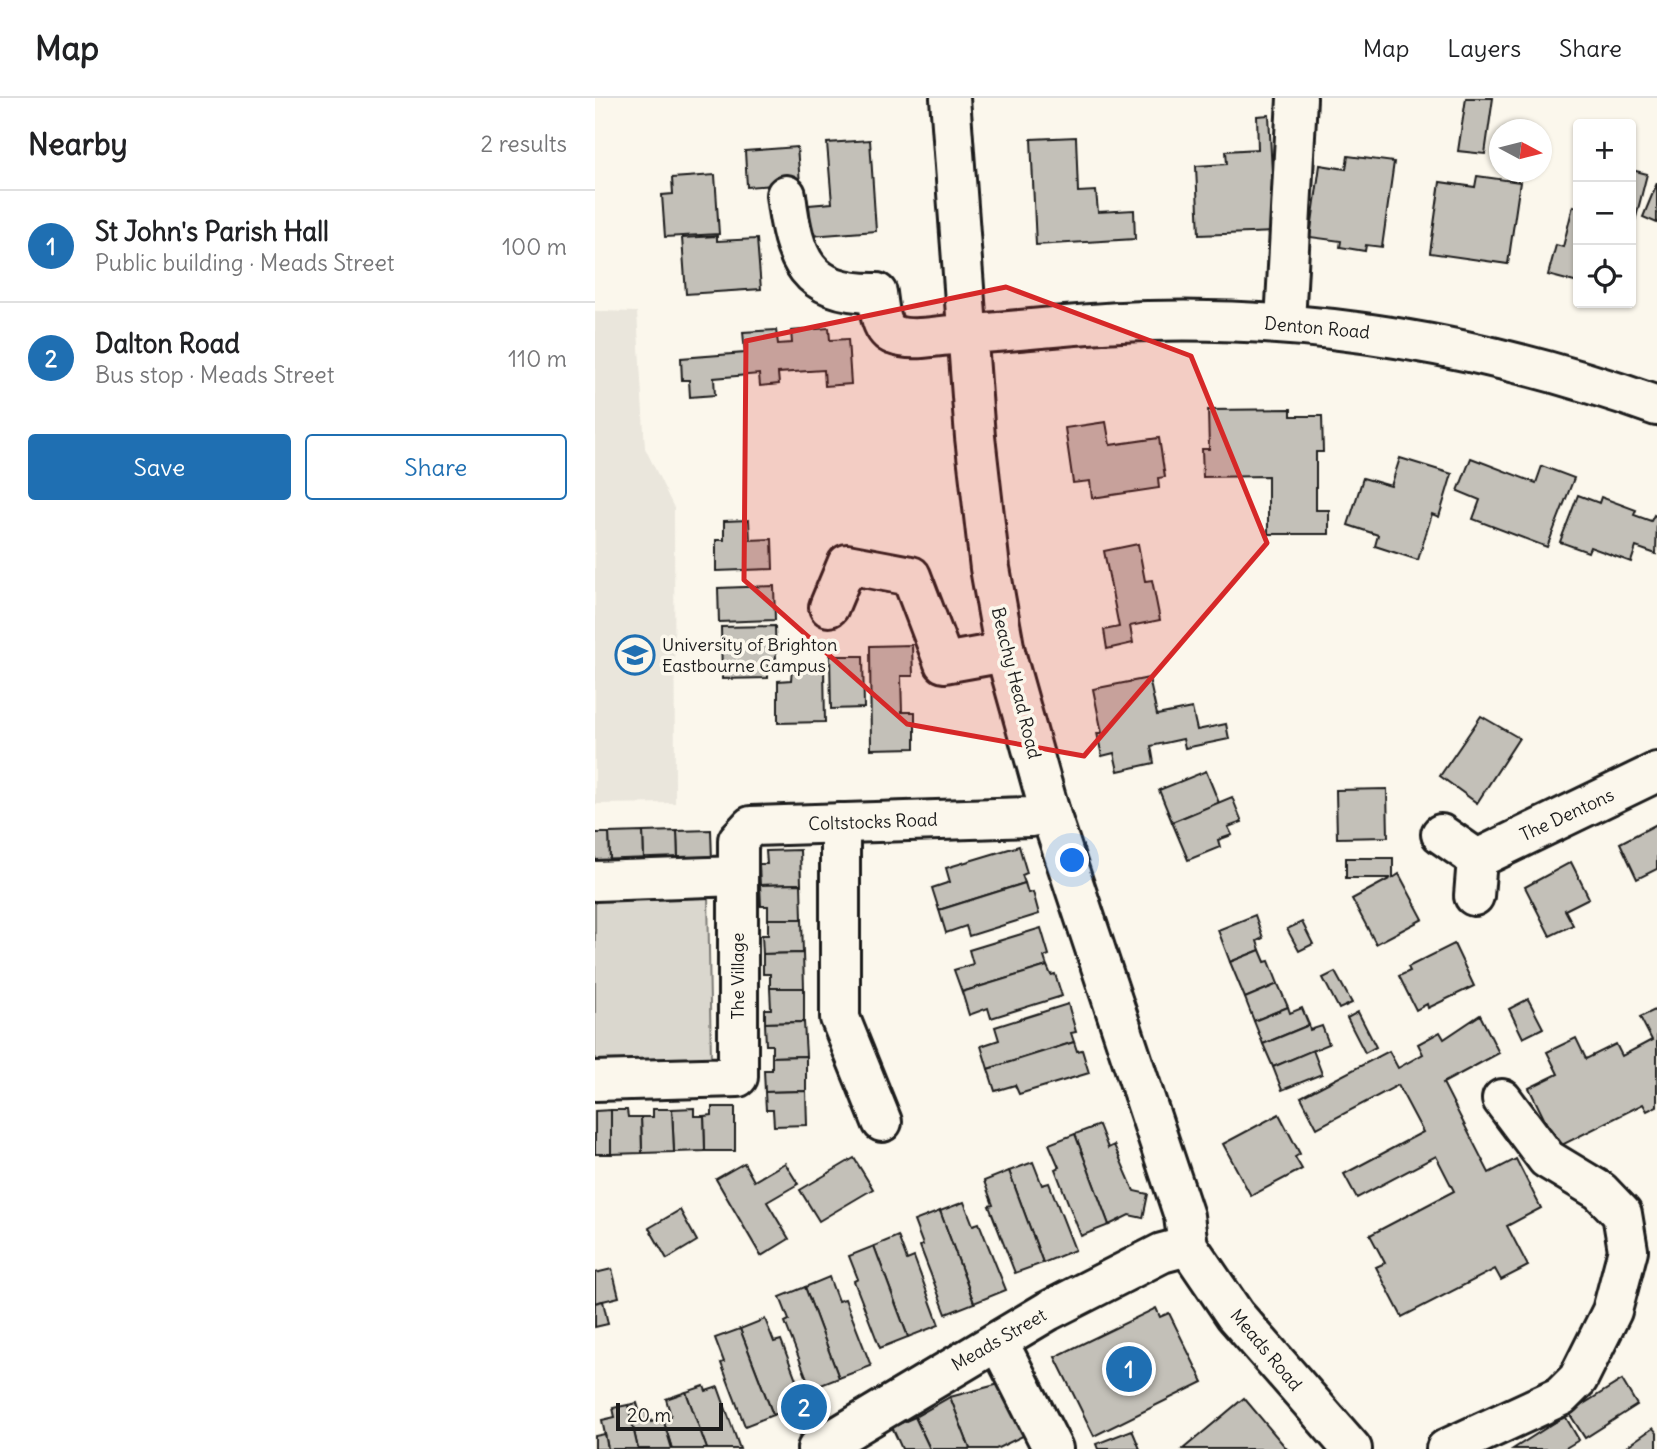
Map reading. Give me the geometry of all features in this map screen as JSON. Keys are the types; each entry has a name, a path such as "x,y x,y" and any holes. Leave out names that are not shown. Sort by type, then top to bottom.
{"street":[{"name":"Beachy Head Road","path":"950,98 987,542 1005,652 1049,813 1184,1216 1188,1246"},
{"path":"1285,323 1297,98"},
{"name":"Denton Road","path":"786,195 795,240 815,279 831,289 851,294 877,293 884,326 892,335 968,335 1148,321 1285,323 1338,327 1426,341 1535,368 1657,406"},
{"path":"829,607 847,564 911,576 944,663 1005,652"},
{"name":"The Dentons","path":"1477,859 1657,772"},
{"name":"Coltstocks Road","path":"738,876 738,840 751,826 1030,817 1049,813"},
{"path":"840,823 840,1018 882,1122"},
{"path":"1441,834 1477,859 1474,896"},
{"path":"595,881 738,876"},
{"name":"The Village","path":"595,1081 738,1077 738,876"},
{"path":"1446,1449 1561,1396 1579,1379 1612,1311 1628,1250 1622,1214 1600,1191 1547,1159 1502,1099"},
{"name":"Meads Street","path":"817,1449 998,1340 1162,1253 1188,1246"},
{"name":"Meads Road","path":"1188,1246 1235,1315 1352,1449"},
{"path":"998,1340 1053,1449"}],"highlighted area":[{"path":"1006,287 1191,356 1267,543 1084,756 907,724 744,580 746,341"}],"shaded area":[{"name":"University of Brighton Eastbourne Campus","path":"595,311 637,312 645,448 674,508 675,803 595,804"},
{"path":"708,895 711,1059 595,1061 595,898"}],"building":[{"path":"1466,98 1493,98 1485,154 1458,151"},
{"path":"1269,115 1275,232 1199,235 1196,166 1227,164 1226,151 1258,149 1257,116"},
{"path":"1076,137 1078,192 1096,191 1098,212 1134,210 1135,239 1036,245 1031,139"},
{"path":"870,140 876,231 811,236 809,205 832,203 827,143"},
{"path":"797,147 800,183 747,187 745,151"},
{"path":"1348,156 1394,162 1382,247 1366,245 1365,251 1340,247 1341,241 1310,237 1320,165 1346,169"},
{"path":"1636,171 1647,174 1636,217"},
{"path":"715,175 719,234 665,237 662,195 673,194 672,178"},
{"path":"1477,176 1489,178 1489,182 1520,182 1508,264 1430,253 1440,182 1475,187"},
{"path":"1657,183 1657,223 1643,217"},
{"path":"1573,206 1573,282 1548,275 1556,245 1563,247"},
{"path":"717,236 717,241 757,239 761,289 686,294 682,238"},
{"path":"829,328 830,340 848,339 851,384 825,386 824,370 778,373 779,384 760,386 759,374 714,378 715,395 690,397 689,380 682,380 681,358 745,353 743,332 776,330 778,344 792,343 791,331"},
{"path":"1291,409 1291,416 1322,416 1323,452 1316,452 1316,510 1329,510 1329,534 1268,534 1268,476 1203,477 1202,449 1209,449 1208,410"},
{"path":"1106,422 1110,445 1159,438 1165,477 1158,478 1159,488 1092,498 1090,481 1073,483 1065,428"},
{"path":"1400,458 1452,474 1439,517 1432,514 1418,560 1375,546 1378,535 1348,525 1363,478 1391,486"},
{"path":"1471,458 1536,483 1542,466 1574,478 1547,547 1473,519 1480,500 1458,491"},
{"path":"1578,495 1599,503 1601,497 1636,510 1634,515 1651,521 1654,515 1657,517 1656,554 1636,547 1631,562 1590,547 1588,552 1560,542"},
{"path":"749,520 750,540 772,539 773,569 716,571 716,540 724,540 724,521"},
{"path":"1138,544 1145,581 1152,580 1160,620 1130,626 1133,643 1107,649 1104,630 1119,627 1104,551"},
{"path":"774,586 775,620 719,622 718,588"},
{"path":"775,626 776,659 768,660 768,678 722,679 721,627"},
{"path":"912,645 913,676 901,676 902,712 915,712 915,748 871,749 870,646"},
{"path":"830,656 863,656 864,708 831,709"},
{"path":"824,668 825,722 778,723 778,681 791,680 792,669"},
{"path":"1149,678 1157,715 1192,708 1197,730 1226,724 1229,739 1185,748 1183,739 1151,746 1154,763 1118,771 1114,753 1102,756 1097,733 1102,733 1093,689"},
{"path":"1481,716 1519,738 1477,803 1440,776"},
{"path":"1206,771 1219,803 1172,822 1159,790"},
{"path":"1387,789 1388,837 1337,838 1336,790"},
{"path":"1232,797 1242,822 1228,827 1232,835 1218,840 1220,847 1188,860 1172,822"},
{"path":"1657,824 1657,869 1637,879 1620,843"},
{"path":"711,830 712,860 678,861 677,831"},
{"path":"677,831 678,861 644,862 643,832"},
{"path":"643,832 644,862 610,862 609,833"},
{"path":"595,833 609,833 610,862 595,863"},
{"path":"1019,846 1027,873 1022,875 1025,883 939,910 932,888 950,882 946,868"},
{"path":"800,850 801,884 760,885 759,864 767,864 766,851"},
{"path":"1346,858 1393,858 1393,878 1399,874 1423,919 1376,944 1352,899 1391,878 1346,878"},
{"path":"1571,862 1589,898 1565,910 1573,925 1550,936 1525,887"},
{"path":"1025,883 1028,893 1033,892 1039,914 969,936 966,926 946,933 939,910"},
{"path":"801,884 802,919 768,919 768,906 761,906 760,885"},
{"path":"1255,915 1263,938 1257,941 1260,950 1230,962 1218,930"},
{"path":"768,919 802,919 803,953 763,954 762,935 768,935"},
{"path":"1302,922 1313,944 1299,951 1287,929"},
{"path":"1041,928 1049,955 1044,957 1047,966 962,992 954,970 973,964 969,950"},
{"path":"1454,944 1474,986 1428,1008 1427,1004 1416,1010 1399,976 1410,971 1408,967"},
{"path":"1260,950 1265,962 1269,961 1278,984 1245,998 1230,962"},
{"path":"803,953 804,988 770,988 770,974 763,974 763,954"},
{"path":"1047,966 1051,975 1055,974 1062,996 991,1018 988,1008 969,1015 962,992"},
{"path":"1335,972 1352,1003 1339,1009 1323,978"},
{"path":"1278,984 1288,1007 1254,1021 1245,998"},
{"path":"770,988 804,988 804,1022 765,1023 765,1009 771,1009"},
{"path":"1528,999 1543,1028 1523,1038 1509,1009"},
{"path":"1068,1004 1076,1032 1071,1033 1074,1042 988,1069 981,1046 999,1040 995,1027"},
{"path":"1288,1007 1290,1013 1302,1008 1309,1025 1263,1044 1254,1021"},
{"path":"1657,1009 1657,1106 1647,1111 1643,1104 1558,1147 1529,1088 1558,1074 1547,1052 1576,1038 1586,1059 1616,1044 1622,1056 1652,1040 1640,1017"},
{"path":"1358,1012 1376,1047 1365,1053 1347,1018"},
{"path":"1480,1015 1499,1053 1443,1083 1489,1173 1516,1159 1541,1208 1507,1226 1528,1266 1501,1280 1495,1269 1402,1317 1376,1267 1385,1263 1370,1235 1454,1191 1436,1156 1357,1198 1344,1174 1423,1132 1398,1085 1317,1128 1301,1097 1389,1051 1398,1068 1423,1054 1418,1044 1440,1032 1444,1039"},
{"path":"804,1022 806,1056 772,1057 772,1045 766,1045 765,1023"},
{"path":"1309,1025 1310,1030 1322,1026 1329,1044 1273,1067 1263,1044"},
{"path":"1074,1042 1077,1051 1082,1050 1089,1073 1019,1094 1015,1085 995,1091 988,1069"},
{"path":"1313,1050 1322,1074 1282,1090 1273,1067"},
{"path":"806,1056 806,1091 765,1092 764,1070 772,1070 772,1057"},
{"path":"806,1091 807,1125 774,1126 773,1110 766,1110 765,1092"},
{"path":"712,1107 735,1107 735,1151 705,1151 704,1116 712,1115"},
{"path":"694,1108 694,1116 704,1116 705,1151 674,1152 672,1109"},
{"path":"653,1109 672,1109 674,1152 642,1153 641,1117 653,1117"},
{"path":"611,1110 611,1154 595,1154 595,1111"},
{"path":"611,1110 627,1110 628,1117 641,1117 642,1153 611,1154"},
{"path":"1279,1114 1300,1154 1295,1157 1302,1169 1251,1196 1223,1144"},
{"path":"1099,1125 1108,1148 1114,1145 1134,1191 1148,1194 1143,1218 1129,1215 1109,1225 1075,1134"},
{"path":"1075,1134 1109,1225 1081,1236 1055,1169 1059,1167 1049,1144"},
{"path":"854,1158 873,1189 819,1221 800,1190"},
{"path":"1033,1162 1042,1185 1049,1183 1075,1250 1043,1263 1009,1171"},
{"path":"744,1163 754,1181 785,1163 798,1184 767,1202 789,1239 761,1256 716,1179"},
{"path":"1009,1171 1043,1263 1015,1273 989,1206 993,1205 984,1181"},
{"path":"964,1202 973,1225 979,1223 1006,1290 974,1303 940,1211"},
{"path":"680,1210 697,1241 667,1259 649,1228"},
{"path":"940,1211 974,1303 946,1314 920,1246 923,1245 914,1221"},
{"path":"898,1236 907,1260 914,1257 939,1325 908,1337 874,1246"},
{"path":"874,1246 908,1337 880,1348 854,1281 858,1279 849,1256"},
{"path":"612,1269 619,1297 595,1303 595,1273"},
{"path":"829,1277 838,1301 845,1299 871,1366 839,1378 805,1287"},
{"path":"805,1287 839,1378 811,1389 785,1322 789,1320 780,1297"},
{"path":"603,1301 608,1324 595,1327 595,1303"},
{"path":"1156,1308 1160,1317 1169,1313 1203,1382 1094,1436 1055,1357"},
{"path":"765,1319 774,1342 781,1340 805,1403 773,1415 740,1329"},
{"path":"740,1329 773,1415 745,1426 721,1363 724,1362 715,1338"},
{"path":"1622,1380 1637,1405 1585,1438 1569,1413"},
{"path":"1007,1382 1027,1434 996,1449 970,1449 950,1397"},
{"path":"704,1386 706,1391 718,1387 740,1449 707,1449 686,1392"},
{"path":"686,1392 707,1449 672,1449 663,1419 671,1416 666,1399"},
{"path":"950,1397 970,1449 930,1449 915,1417"},
{"path":"1244,1398 1287,1449 1183,1449"},
{"path":"637,1403 640,1413 648,1411 651,1422 663,1419 672,1449 638,1449 628,1405"},
{"path":"628,1405 638,1449 608,1449 602,1420 615,1417 613,1408"},
{"path":"1565,1416 1579,1440 1564,1449 1513,1449"},
{"path":"915,1417 930,1449 902,1449 892,1427"},
{"path":"1653,1428 1657,1433 1657,1449 1623,1449"},
{"path":"1132,1430 1140,1449 1098,1449 1096,1444"},
{"path":"605,1434 608,1449 595,1449 595,1436"}],"place":[{"name":"University of Brighton Eastbourne Campus","path":"635,655"},
{"name":"St John's Parish Hall","path":"1129,1369"},
{"name":"Dalton Road","path":"804,1407"}]}
